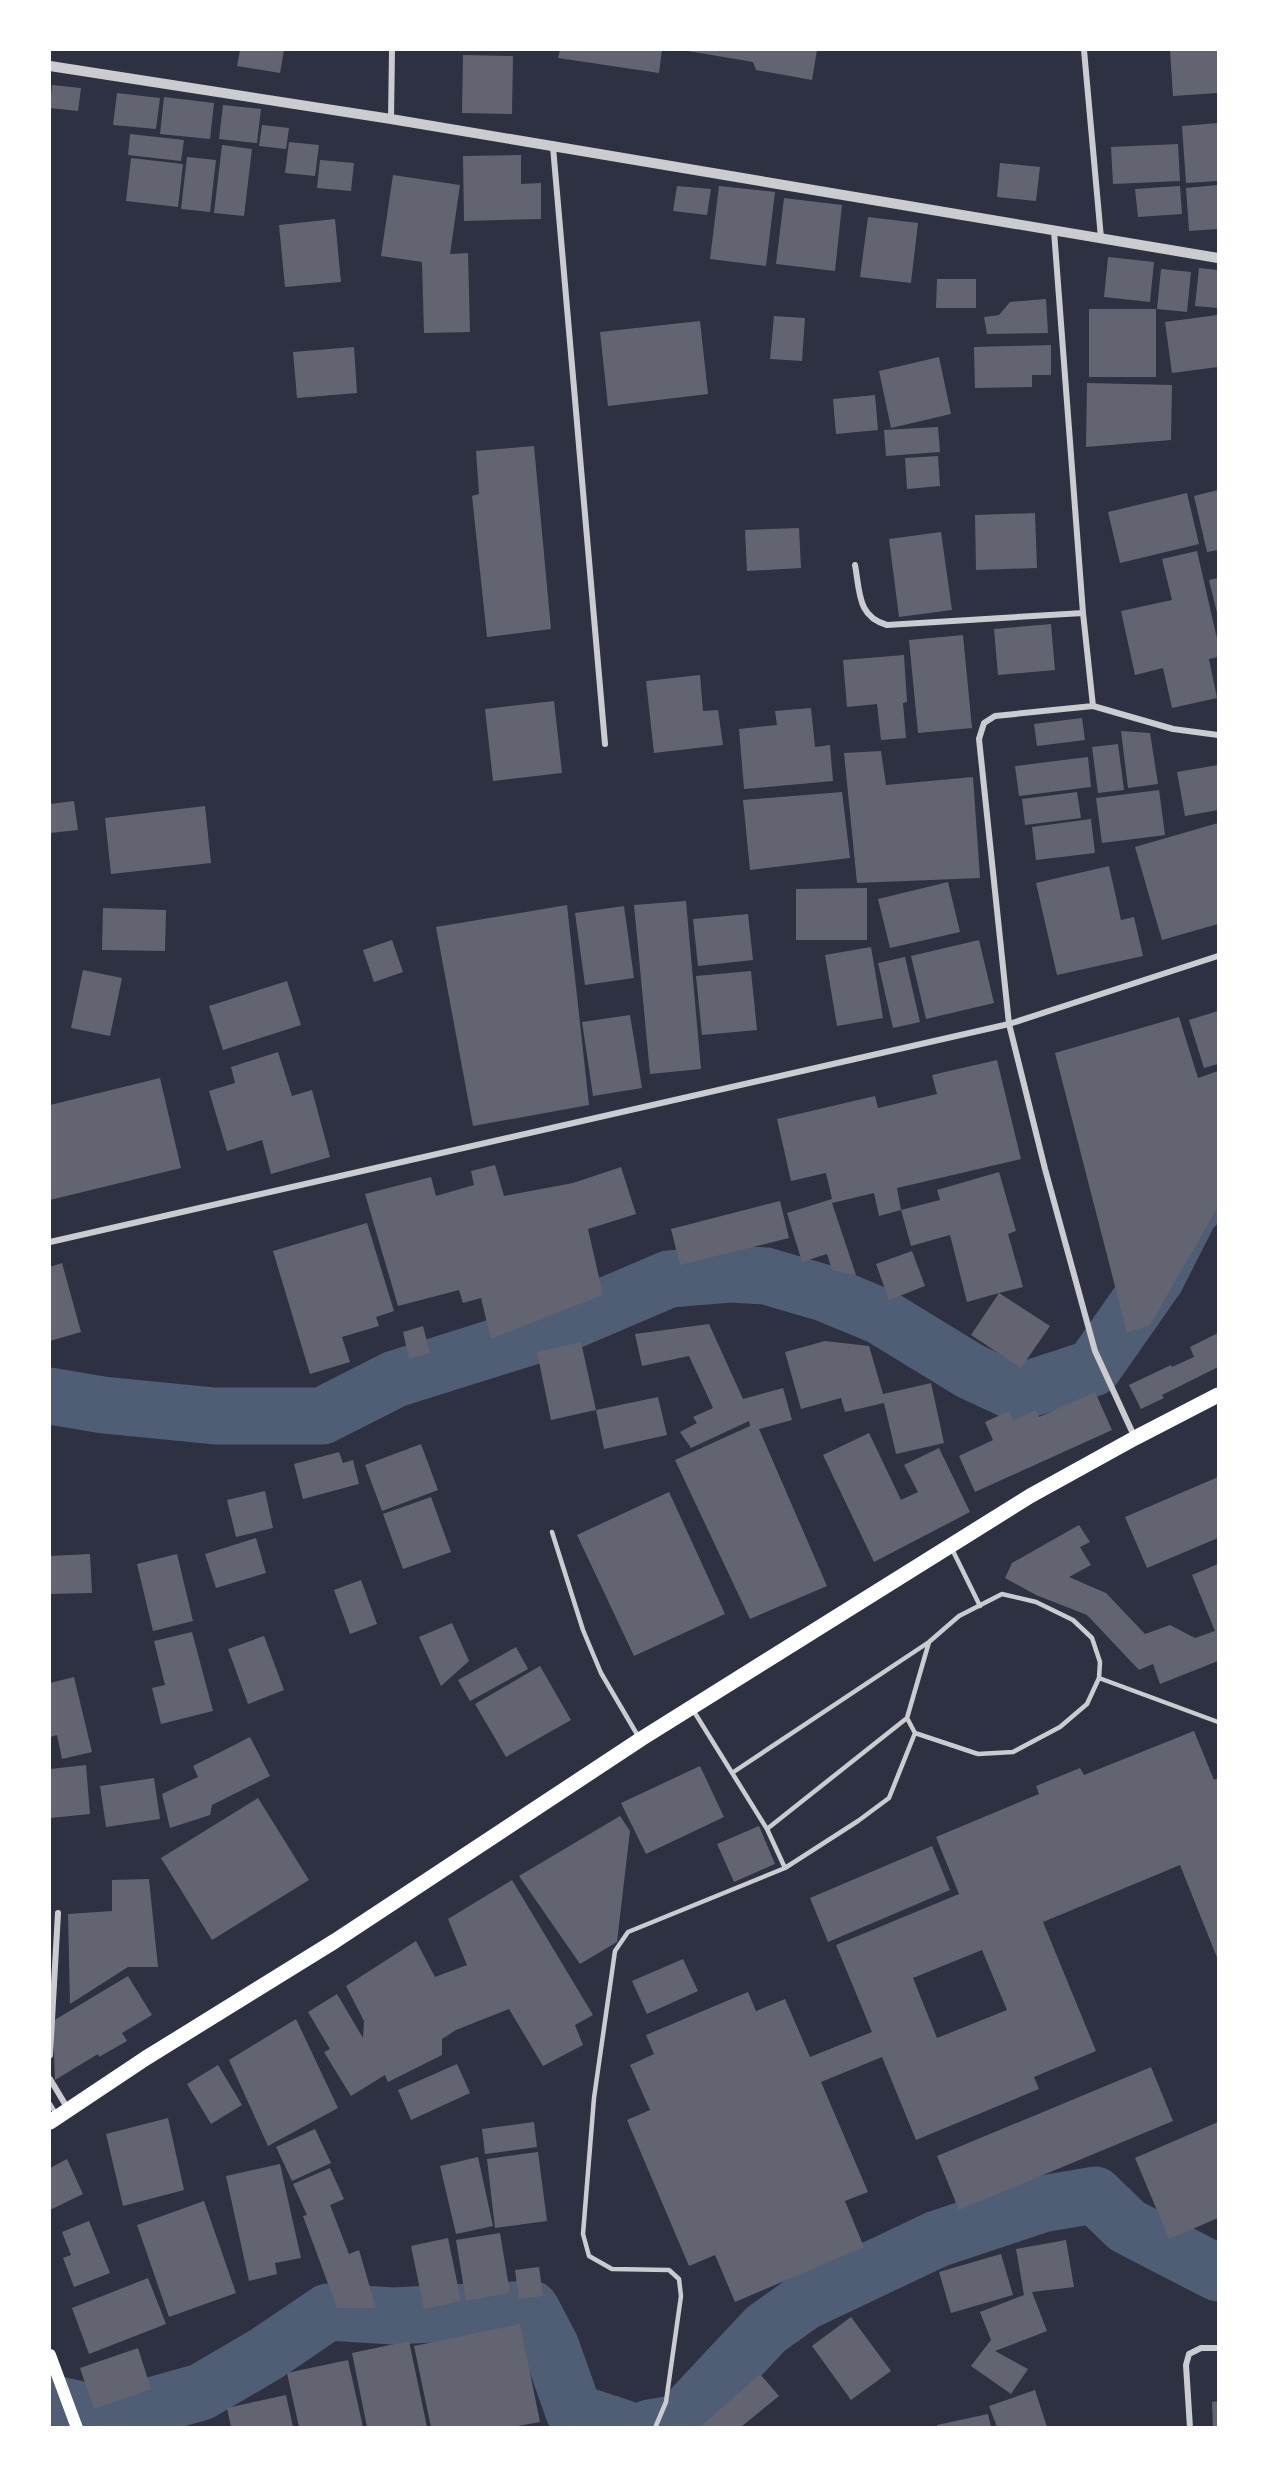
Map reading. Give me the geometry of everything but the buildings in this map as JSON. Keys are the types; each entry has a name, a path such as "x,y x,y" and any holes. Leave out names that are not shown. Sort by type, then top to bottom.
{"main road":[{"path":"56,2113 335,1941 641,1739 1030,1496 1218,1395"},
{"path":"50,2355 76,2424"}],"street":[{"path":"391,119 392,50"},
{"path":"1084,50 1101,239"},
{"path":"50,66 391,119 1218,258"},
{"path":"553,147 605,744"},
{"path":"1054,231 1083,613 1093,706"},
{"path":"855,566 862,604 867,615 876,622 887,625 1083,613"},
{"path":"1135,1438 1095,1351 1045,1170 1009,1024 979,739 984,723 995,716 1093,706 1173,729 1218,735"},
{"path":"50,1242 1009,1024 1218,956"},
{"path":"50,2055 58,1913"},
{"path":"50,2079 56,2113"},
{"path":"1190,2427 1186,2365 1190,2354 1201,2348 1218,2348"}],"lane":[{"path":"552,1532 583,1630 601,1673 641,1739"},
{"path":"951,1546 980,1606"},
{"path":"732,1773 929,1642 959,1616 1002,1594 1036,1602 1073,1620 1092,1638 1100,1662 1099,1678 1087,1704 1060,1727 1012,1752 978,1754 915,1733 907,1718"},
{"path":"767,1829 907,1718 929,1642"},
{"path":"1099,1678 1218,1722"},
{"path":"691,1708 767,1829 785,1868"},
{"path":"655,2427 666,2402 681,2296 679,2279 669,2270 612,2270 590,2256 583,2234 594,2098 615,1951 628,1932 785,1868 858,1821 889,1798 915,1733"}],"waterway":[{"path":"50,1396 103,1405 215,1416 322,1416 395,1379 545,1332 669,1279 730,1274 766,1276 824,1293 880,1316 970,1371 1017,1393 1093,1368 1156,1278 1190,1211 1218,1183"},
{"path":"649,2428 678,2423 766,2329 804,2302 937,2239 1042,2204 1095,2195 1127,2226 1218,2273"},
{"path":"50,2403 112,2417 201,2392 266,2354 328,2312 393,2316 531,2309 551,2347 574,2412 623,2428"}]}
